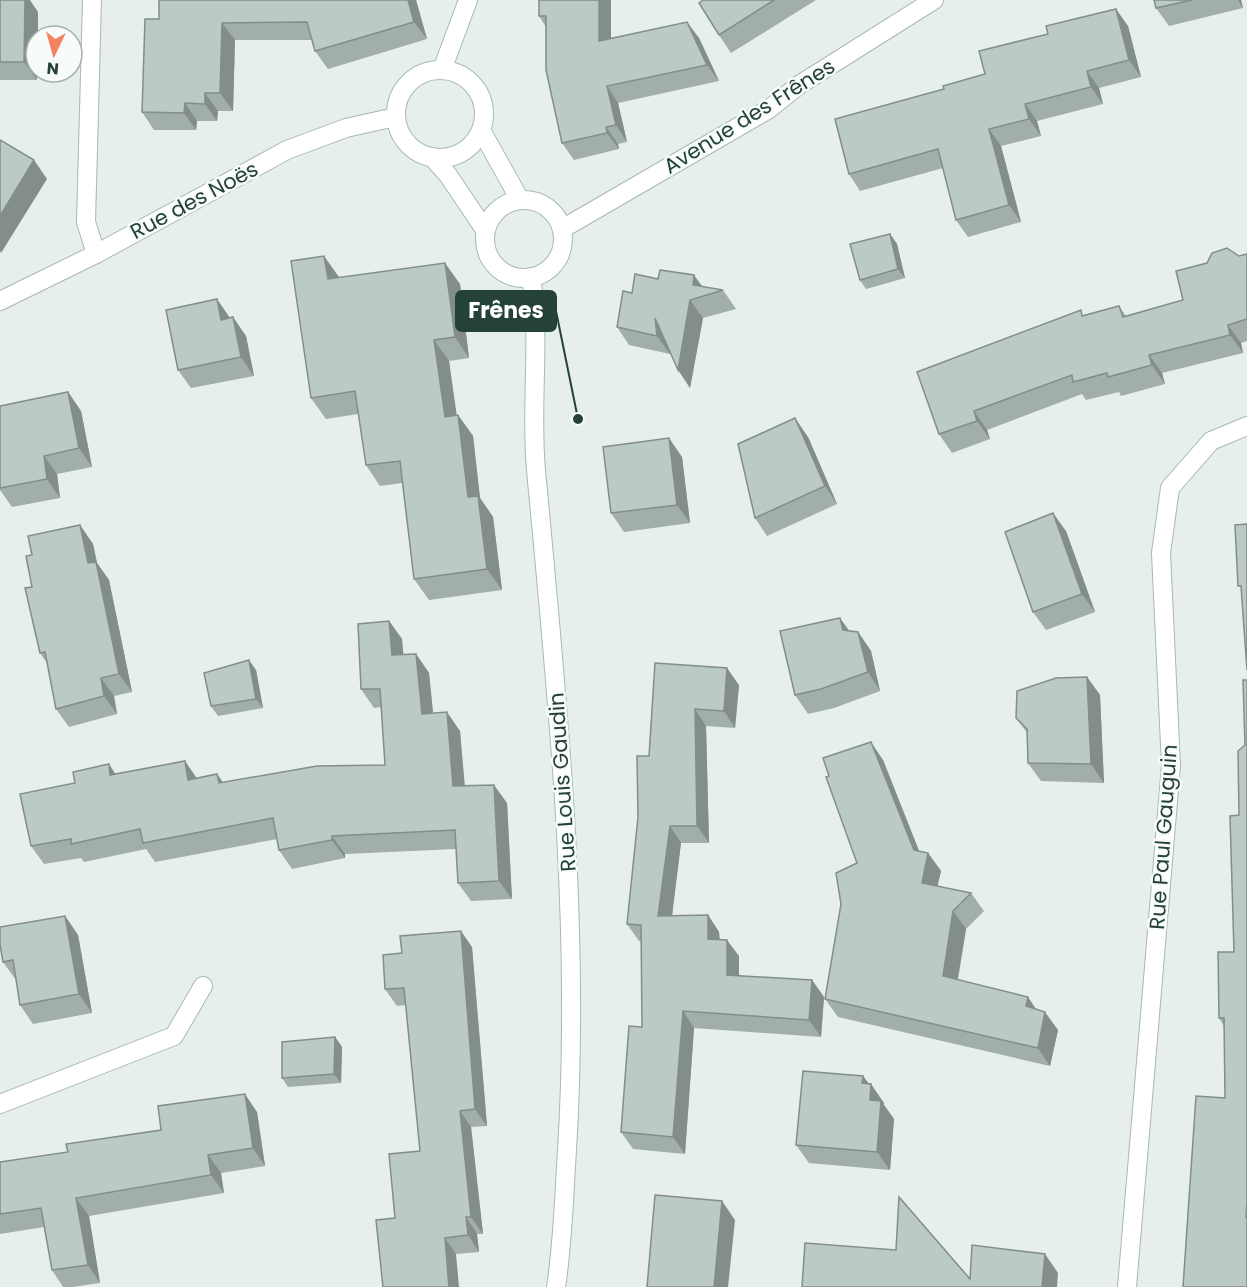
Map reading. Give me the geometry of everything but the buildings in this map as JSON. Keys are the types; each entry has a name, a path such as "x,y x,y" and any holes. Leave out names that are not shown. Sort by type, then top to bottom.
{"street":[{"path":"92,0 86,222 96,254"},
{"path":"442,70 468,0"},
{"name":"Avenue des Frênes","path":"562,229 769,109 799,85 934,0"},
{"path":"442,70 467,80 477,90 484,116 481,130 473,143 461,153 447,157 432,157 414,150 401,136 395,117 396,105 408,83 418,75 442,70"},
{"name":"Rue des Noës","path":"0,301 96,254 287,150 346,128 395,117"},
{"path":"481,130 520,200"},
{"path":"432,157 448,175 485,230"},
{"path":"520,200 534,201 546,207 556,216 562,229 563,241 554,263 545,272 531,277 516,277 502,271 491,260 485,246 485,230 492,215 504,204 520,200"},
{"name":"Rue Louis Gaudin","path":"531,277 535,332 534,447 563,757 572,949 569,1108 556,1287"},
{"name":"Rue Paul Gauguin","path":"1127,1287 1171,766 1161,553 1170,488 1211,441 1247,426"},
{"path":"0,1104 174,1036 203,986"}],"place":[{"name":"Frênes","path":"578,419"}]}
